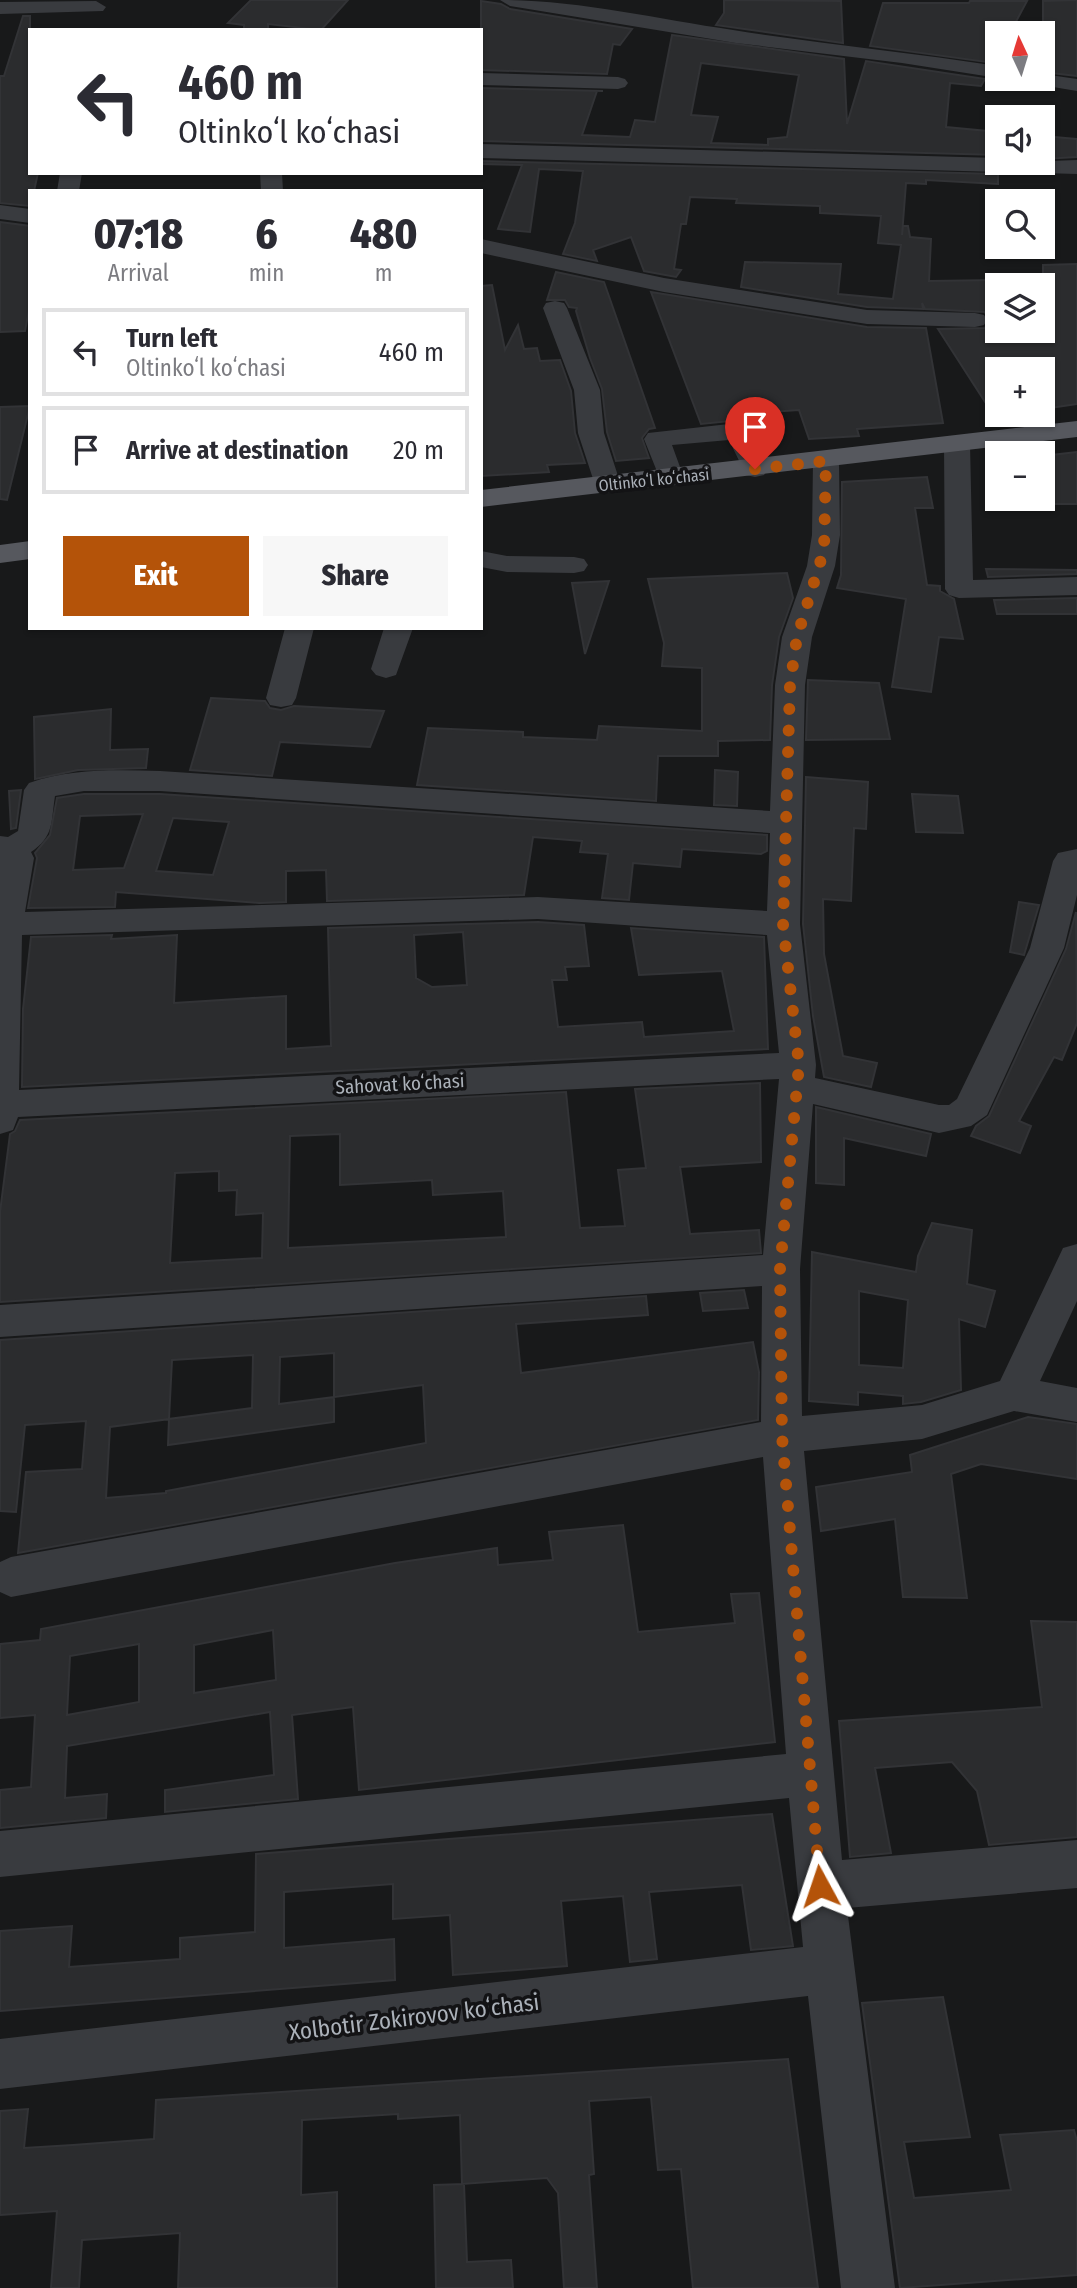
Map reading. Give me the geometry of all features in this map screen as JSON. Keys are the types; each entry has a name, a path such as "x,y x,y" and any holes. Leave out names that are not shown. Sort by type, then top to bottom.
{"main road":[{"name":"Oltinkoʻl koʻchasi","path":"488,501 1077,429"},
{"path":"0,554 28,550"}],"street":[{"path":"510,0 736,37 985,70"},
{"path":"0,8 97,4 93,28"},
{"path":"483,79 618,83"},
{"path":"1055,82 1077,85"},
{"path":"483,151 1077,167"},
{"path":"0,205 28,206"},
{"path":"0,212 28,216"},
{"path":"483,246 664,285 867,317 975,320"},
{"path":"555,308 587,390 591,433 608,485"},
{"path":"671,478 657,439 738,431 755,469"},
{"path":"957,444 959,589 1077,586"},
{"path":"826,461 826,535 823,555 797,637 790,685 783,924 798,1076 780,1269 782,1436 828,1969 868,2288"},
{"path":"483,559 507,564 574,565"},
{"path":"281,698 299,630"},
{"path":"1,1112 6,924 18,858 6,848 33,836 40,790 56,783 160,781 786,822"},
{"name":"Sahovat koʻchasi","path":"1,1112 798,1076 939,1119 954,1119 974,1105 1047,948 1063,876 1069,861 1077,860"},
{"path":"6,924 538,908 783,924"},
{"path":"1014,1394 1077,1259"},
{"path":"0,1321 780,1269"},
{"path":"11,1577 782,1436 922,1423 1014,1394 1077,1405"},
{"path":"0,1854 810,1774"},
{"path":"820,1886 1077,1864"},
{"name":"Xolbotir Zokirovov koʻchasi","path":"0,2064 828,1969"}],"lane":[{"path":"386,669 398,630"}],"building":[{"path":"251,0 348,0 323,28 268,24 268,28 244,28 244,25 228,23"},
{"path":"724,0 841,1 843,43 716,25 724,13"},
{"path":"1077,0 1077,76 1055,73 1055,21 1043,21 1043,1"},
{"path":"481,1 501,4 510,9 632,29 620,45 613,44 607,74 483,70"},
{"path":"1027,1 1016,21 985,21 985,62 870,46 883,3"},
{"path":"23,16 30,16 28,175 38,175 34,189 28,189 28,206 0,203 0,76 4,76"},
{"path":"672,35 844,59 847,124 866,61 985,79 981,86 950,83 946,127 985,131 985,155 483,141 483,88 603,91 597,91 582,135 630,137 635,120 655,122","holes":["701,63 799,75 787,137 768,139 768,145 711,143 718,117 691,115"]},
{"path":"1055,137 1077,139 1077,157 1055,158"},
{"path":"483,161 998,175 998,184 926,180 926,184 906,183 902,235 903,226 908,226 910,237 931,239 929,281 985,280 985,312 925,309 922,303 923,309 867,307 741,287 745,262 841,264 838,294 893,299 901,245 878,243 881,216 820,213 820,206 736,203 737,199 690,197 686,224 681,224 674,269 681,270 676,277 644,271 631,237 593,250 597,261 563,254 575,223 583,171 539,169 530,232 498,229 522,165 483,164"},
{"path":"0,222 28,226 28,315 25,331 0,332"},
{"path":"1077,264 1077,404 1055,407 1055,357 985,357 985,402 938,329 985,328 985,343 1055,343 1055,273 1043,273 1043,265"},
{"path":"556,272 604,282 655,428 649,429 642,438 649,458 616,461 607,432 602,389 590,358 577,308 569,307 565,300 547,300"},
{"path":"492,285 505,350 518,325 524,349 537,348 540,361 560,360 571,391 575,433 585,463 547,465 549,472 483,476 483,286"},
{"path":"651,292 867,327 926,328 943,423 857,429 859,436 809,439 799,410 728,415 731,421 701,424"},
{"path":"28,406 7,500 0,499 0,407"},
{"path":"1077,452 1077,504 1055,504 1055,455"},
{"path":"927,477 933,508 915,508 927,585 940,586 940,591 954,599 963,639 939,637 931,692 892,687 906,599 837,588 841,575 842,482"},
{"path":"986,569 1077,570 1077,574 988,577"},
{"path":"787,573 793,598 779,637 772,685 770,740 718,741 718,756 658,756 656,801 417,785 428,728 523,732 523,737 597,740 599,726 702,731 702,668 662,666 664,643 648,579"},
{"path":"609,581 585,654 572,583"},
{"path":"1077,598 1077,614 997,614 994,600"},
{"path":"808,680 879,683 890,739 806,740"},
{"path":"211,698 265,701 270,708 281,710 294,706 384,711 370,747 280,742 272,776 190,770"},
{"path":"111,709 110,750 148,749 146,768 78,770 35,779 34,717"},
{"path":"715,770 738,772 737,806 714,805"},
{"path":"806,777 868,782 866,829 854,828 851,901 823,899 824,954 843,1056 877,1063 871,1087 824,1077 813,1016 803,924"},
{"path":"21,790 16,828 11,829 9,791"},
{"path":"84,794 160,794 767,835 767,851 761,854 682,849 680,867 633,863 629,900 602,898 608,854 580,852 582,841 533,837 524,895 327,901 326,870 286,871 286,902 259,903 116,892 115,907 28,908 37,858 35,853 50,835 57,798","holes":["143,814 124,868 73,870 80,816","173,818 229,822 213,875 156,871"]},
{"path":"912,794 958,796 963,833 916,832"},
{"path":"1019,902 1039,905 1024,955 1010,952"},
{"path":"1076,912 1077,1023 1062,1060 1054,1057 1019,1121 1031,1126 1020,1153 971,1136 976,1126 989,1116 1066,949"},
{"path":"538,922 584,925 589,966 565,967 567,980 552,980 558,1027 642,1022 644,1037 734,1031 722,971 639,975 631,928 764,937 768,1049 22,1087 23,1009 31,937 112,935 111,939 177,935 174,1003 286,996 286,1049 331,1046 328,928","holes":["463,932 467,985 432,987 416,978 414,935"]},
{"path":"760,1083 761,1162 680,1167 690,1234 759,1230 761,1253 0,1302 0,1212 10,1134 15,1131 20,1120 566,1092 580,1228 625,1226 618,1170 646,1168 635,1089","holes":["340,1134 340,1185 432,1180 433,1195 503,1191 506,1237 288,1248 290,1136","219,1171 219,1191 237,1190 236,1215 263,1213 262,1258 170,1263 175,1173"]},
{"path":"816,1107 931,1134 926,1156 844,1138 844,1185 816,1183"},
{"path":"932,1223 972,1230 967,1284 995,1291 985,1327 959,1319 961,1390 921,1402 903,1404 903,1396 858,1392 858,1405 809,1401 812,1252 916,1272 918,1256","holes":["859,1291 908,1300 903,1368 859,1365"]},
{"path":"744,1290 748,1308 703,1311 700,1293"},
{"path":"646,1296 648,1315 516,1324 521,1373 753,1342 759,1372 758,1420 18,1553 26,1472 82,1469 86,1421 25,1425 16,1512 0,1511 0,1340","holes":["334,1353 334,1397 279,1404 280,1357","253,1355 252,1408 169,1419 172,1360","423,1385 426,1443 166,1493 106,1498 110,1427 169,1419 168,1445 334,1422 334,1397"]},
{"path":"1028,1417 1077,1424 1077,1479 981,1464 951,1474 967,1598 903,1597 895,1519 821,1531 816,1487 912,1472 910,1455"},
{"path":"623,1525 638,1632 735,1623 731,1594 759,1593 775,1742 359,1790 353,1707 292,1715 298,1799 165,1812 165,1790 274,1775 270,1712 67,1746 65,1798 107,1794 106,1818 0,1828 0,1790 31,1787 35,1715 0,1718 0,1644 40,1640 41,1629 395,1563 497,1548 498,1565 553,1560 549,1532","holes":["273,1630 276,1680 194,1693 194,1645","139,1644 139,1702 67,1715 70,1656"]},
{"path":"1031,1621 1077,1622 1077,1837 989,1845 977,1791 952,1762 875,1768 891,1853 850,1857 839,1721 1042,1707"},
{"path":"772,1814 793,1946 751,1950 742,1885 649,1892 657,1959 630,1962 623,1896 561,1901 567,1966 453,1975 450,1915 393,1919 393,1884 284,1892 284,1948 394,1939 395,1980 0,2011 0,1931 72,1926 69,1967 180,1959 180,1938 255,1932 256,1854"},
{"path":"943,1997 970,2137 904,2142 914,2198 1011,2190 1000,2135 1074,2130 1077,2141 1077,2275 900,2288 862,2003"},
{"path":"788,2059 818,2288 693,2288 681,2169 658,2170 651,2097 589,2101 594,2174 589,2175 597,2288 564,2288 558,2193 547,2178 462,2184 460,2115 398,2119 398,2114 302,2120 301,2195 337,2192 337,2288 178,2288 180,2233 82,2240 79,2288 51,2288 57,2211 0,2215 0,2111 28,2109 24,2148 73,2145 154,2139 156,2100"},
{"path":"464,2184 467,2262 511,2260 513,2288 436,2288 434,2185"}],"route":[{"path":"755,469 826,461 824,550 797,637 790,685 783,924 799,1065 780,1269 782,1436 820,1886"}]}
